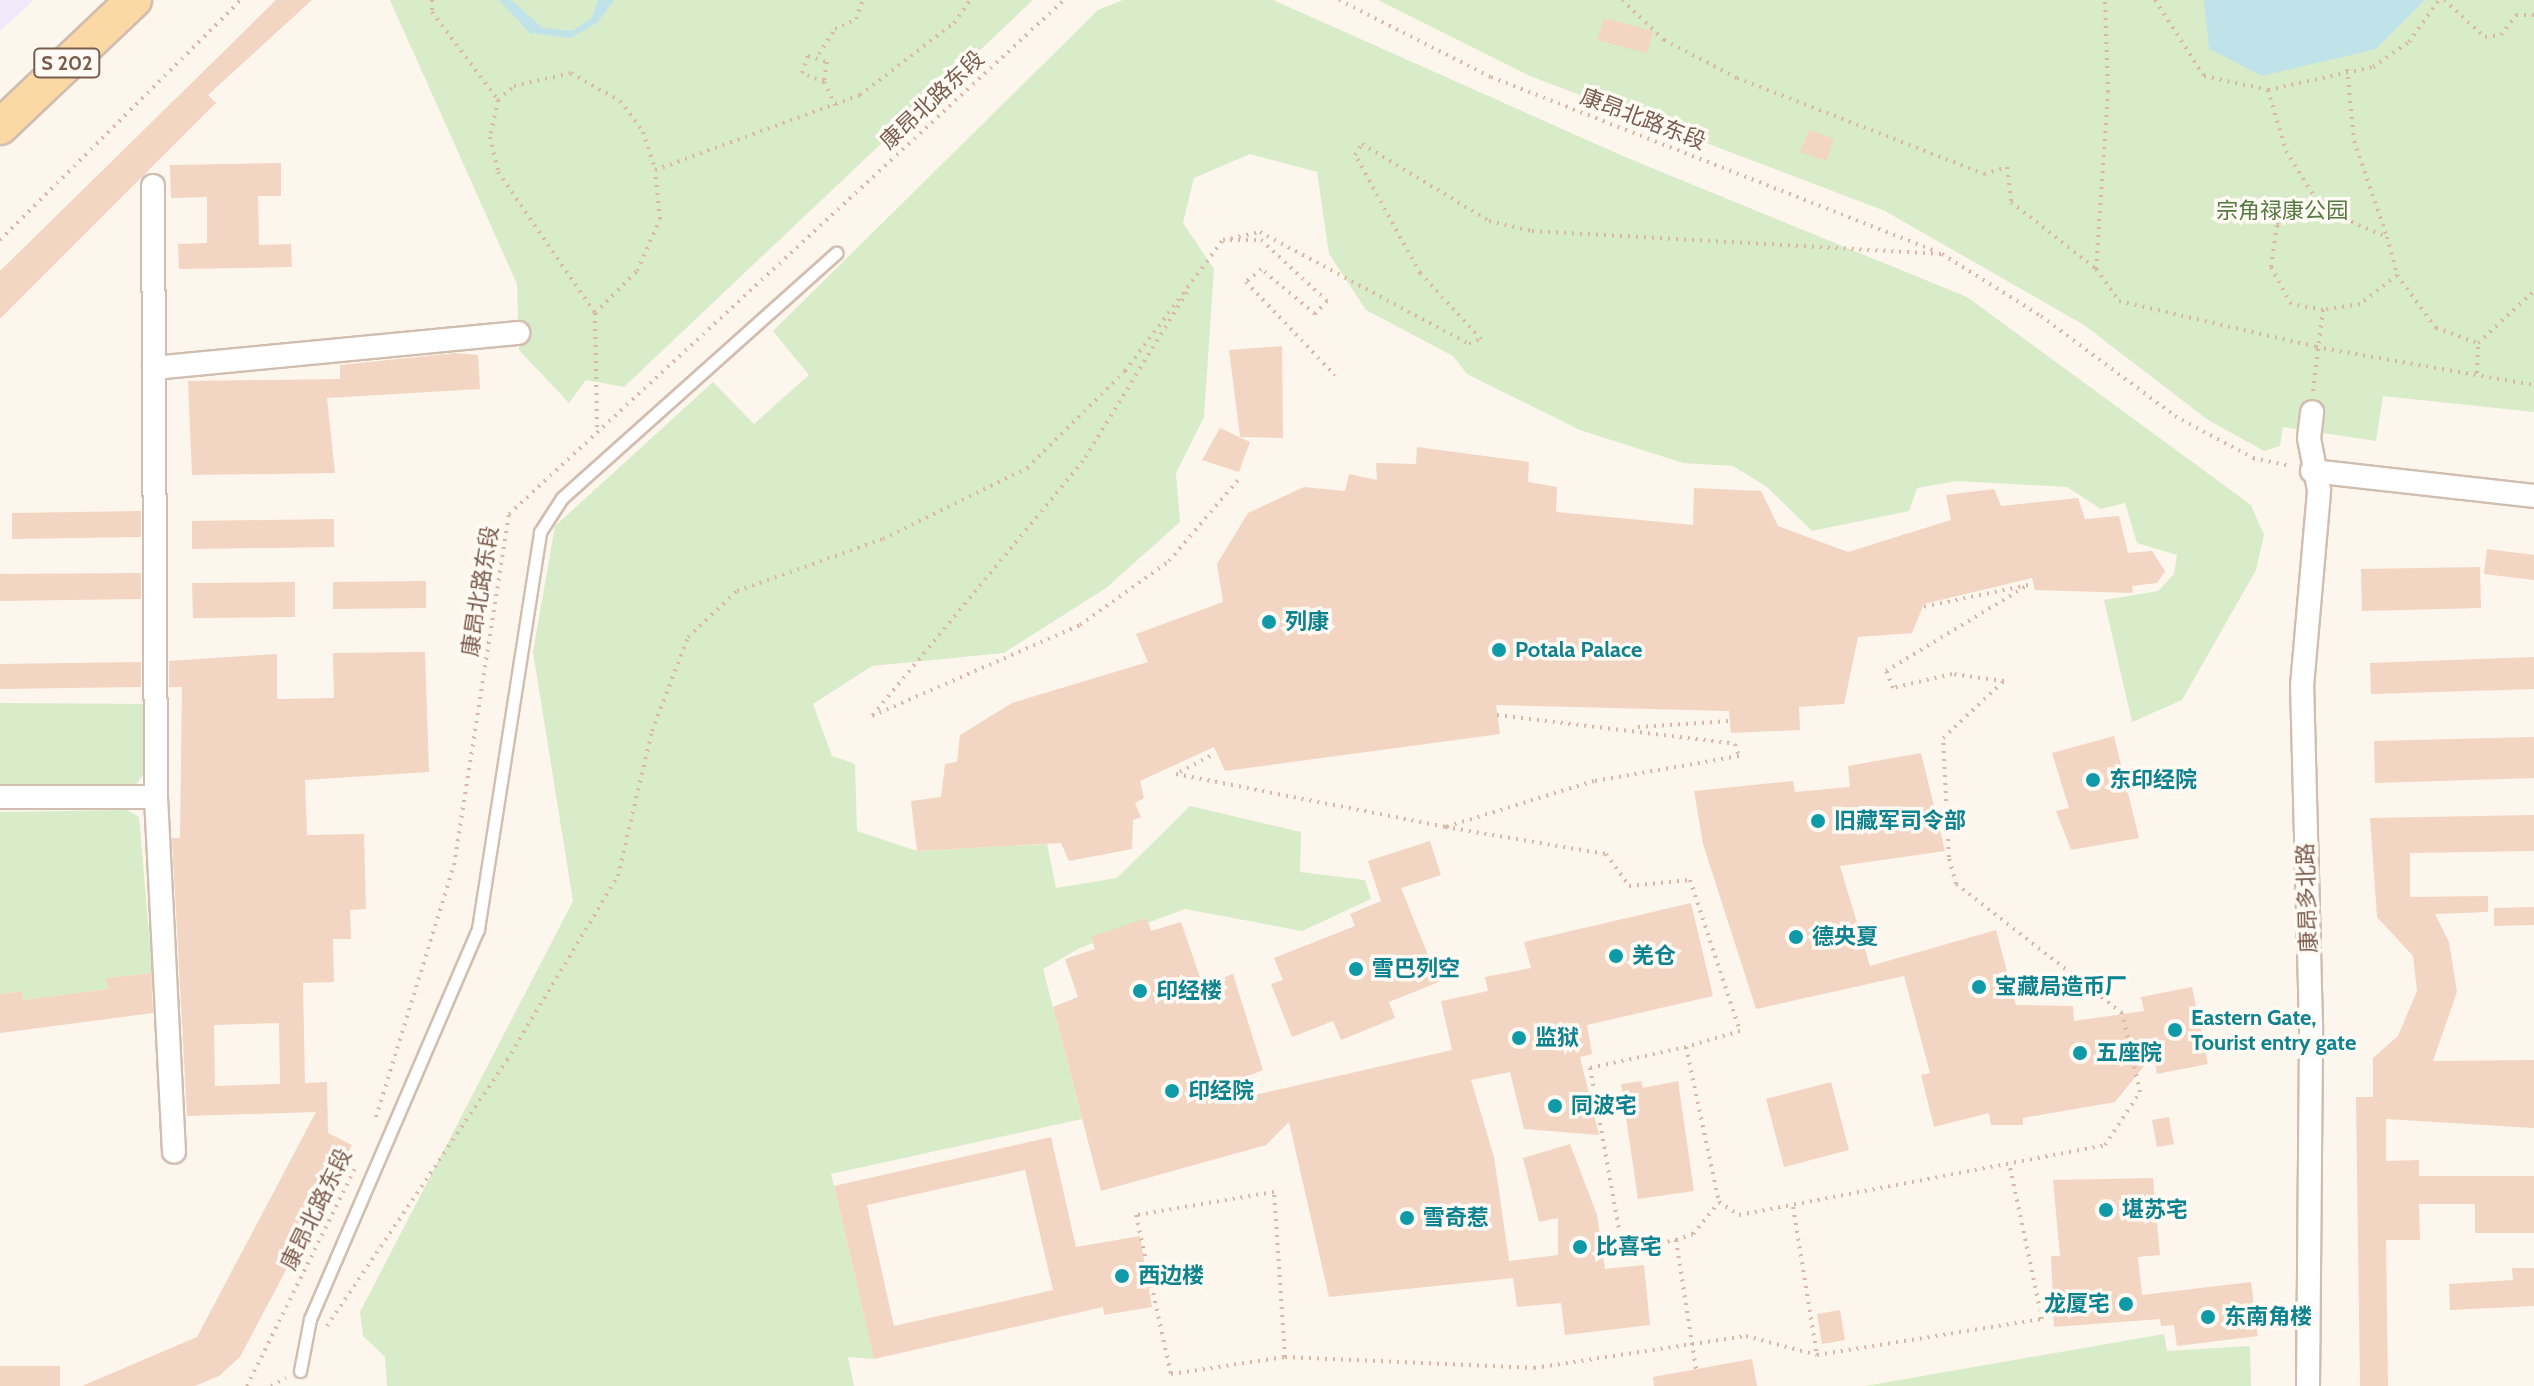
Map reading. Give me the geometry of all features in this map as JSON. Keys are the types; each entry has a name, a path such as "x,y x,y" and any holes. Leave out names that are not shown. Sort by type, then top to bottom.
{"main road":[{"name":"S 202","path":"0,127 134,0"}],"street":[{"path":"153,186 156,797 174,1152"},
{"path":"154,368 518,333"},
{"name":"康昂多北路","path":"2308,1386 2311,1026 2302,686 2319,490 2312,471 2312,409"},
{"path":"2312,471 2534,496"},
{"path":"0,797 156,797"}],"lane":[{"path":"300,1371 310,1319 478,929 540,532 562,498 836,253"}],"path":[{"path":"0,240 241,0"},
{"path":"432,0 432,12 498,100"},
{"path":"818,55 835,29 856,19 863,0"},
{"path":"655,170 836,107 954,23 970,0"},
{"name":"康昂北路东段","path":"373,1127 454,865 509,514 1064,0"},
{"name":"康昂北路东段","path":"1339,0 1491,77 1942,254 2041,316 2175,416 2253,458 2312,471"},
{"path":"1622,0 1664,40 1737,78 1984,174 2007,167 2011,202 2096,269 2119,301 2316,347 2534,385"},
{"path":"2096,269 2108,92 2105,0"},
{"path":"2155,0 2204,76 2268,90 2347,69 2373,67 2409,42 2441,0 2485,37 2501,35 2516,15 2534,15"},
{"path":"818,55 829,72 824,82"},
{"path":"818,55 808,56 802,73 824,82 836,107"},
{"path":"2347,69 2354,141 2397,275 2436,328 2478,343"},
{"path":"595,313 637,271 660,219 655,170 643,132 620,101 571,73 514,86 498,100 490,137 498,172 595,313 597,431"},
{"path":"2268,90 2286,151 2322,209 2387,237"},
{"path":"322,1334 507,1060 618,876 652,731 688,637 737,591 883,539 1027,468 1125,371 1223,240 1260,232 1469,344 1481,339 1420,273 1355,155 1362,144 1489,221 1532,231 1942,254"},
{"path":"2322,209 2277,225 2271,267 2291,304 2323,310 2360,304 2397,275"},
{"path":"1223,240 1261,240 1327,301 1315,314 1261,269 1246,282 1335,375"},
{"path":"1196,276 1083,461 872,716 1080,625 1169,561 1238,480"},
{"path":"2477,374 2478,343 2534,291"},
{"path":"2312,409 2316,347 2323,310"},
{"path":"1686,1047 1719,1202 1739,1215 2105,1145 2140,1092 2122,1013 1956,884 1943,738 2004,681 1952,674 1893,688 1886,671 2028,585 1923,607"},
{"path":"1445,827 1594,781 1739,756 1735,744 1627,728 1497,715"},
{"path":"1627,728 1730,721"},
{"path":"1210,756 1176,774 1445,827 1606,854 1629,886 1690,880 1740,1031 1686,1047 1590,1068 1620,1235 1652,1245 1676,1240 1693,1234 1719,1202"},
{"name":"康昂北路东段","path":"247,1386 362,1152"},
{"path":"1285,1357 1274,1192 1136,1215 1171,1374 1285,1357 1534,1368 1746,1336 1817,1355 2042,1319 2009,1162"},
{"path":"1793,1207 1817,1355"},
{"path":"1676,1240 1696,1369"},
{"path":"271,1386 300,1371"}],"shaded area":[{"path":"0,0 34,0 0,31"}],"green space":[{"path":"390,0 1033,0 624,387 586,380 569,403 519,350 517,284"},
{"path":"1123,0 1273,0 1625,157 1967,297 2251,505 2264,535 2256,570 2182,700 2132,722 2104,600 2158,591 2174,574 2177,555 2137,543 2125,503 2101,509 2067,487 1956,481 1917,488 1909,511 1812,531 1767,487 1733,466 1683,463 1580,430 1467,374 1453,356 1366,310 1329,254 1317,172 1250,154 1194,178 1183,223 1214,269 1204,417 1176,473 1180,522 1106,588 1004,653 872,666 813,704 832,756 855,764 857,831 917,851 1047,844 1056,888 1117,878 1190,806 1301,832 1300,872 1365,880 1371,899 1302,931 1185,909 1080,948 1043,969 1082,1119 831,1174 874,1359 848,1357 854,1386 387,1386 385,1357 363,1336 360,1312 573,901 533,652 555,526 713,382 754,424 809,375 773,331 1098,10"},
{"name":"宗角禄康公园","path":"1378,0 2534,0 2534,412 2383,396 2376,441 2283,427 2280,446 2264,451 2208,420 2084,325 1885,211 1530,76"},
{"path":"0,703 145,704 147,770 135,786 0,787"},
{"path":"127,810 139,817 156,1013 150,973 107,978 108,989 23,1000 22,991 0,994 0,812"},
{"path":"2164,1334 2167,1351 2250,1346 2251,1386 1865,1386"}],"water":[{"path":"499,0 511,0 543,28 572,31 592,18 598,0 614,0 598,22 571,38 530,33"},
{"path":"2204,0 2425,0 2376,49 2262,76 2209,49"}],"building":[{"path":"276,0 312,0 208,95 216,103 0,319 0,271"},
{"path":"1604,18 1653,31 1647,53 1597,40"},
{"path":"1809,130 1834,139 1826,161 1800,152"},
{"path":"281,163 281,196 258,196 259,245 291,244 292,267 179,269 178,244 207,243 207,197 171,198 170,165"},
{"path":"1282,346 1283,438 1240,437 1229,350"},
{"path":"455,353 478,355 480,389 327,398 335,473 192,475 188,381 340,379 340,365"},
{"path":"1220,428 1250,442 1239,472 1202,460"},
{"name":"Potala Palace","path":"1417,447 1529,462 1528,482 1557,487 1556,512 1693,525 1694,488 1761,491 1778,526 1848,552 1951,520 1946,495 1994,489 2001,506 2078,498 2085,519 2119,516 2128,553 2152,551 2165,571 2157,583 2132,586 2133,593 2035,590 2032,578 1924,604 1912,633 1858,637 1844,704 1799,707 1800,730 1731,733 1729,711 1496,705 1500,734 1225,771 1214,747 1140,781 1144,798 1135,803 1141,817 1133,820 1132,849 1069,861 1061,843 917,851 911,801 941,797 945,764 957,762 960,735 1012,703 1148,662 1136,634 1223,602 1217,564 1248,513 1304,487 1345,491 1349,474 1377,480 1376,463 1416,464"},
{"path":"141,511 141,537 12,539 12,513"},
{"path":"334,519 334,547 192,549 192,521"},
{"path":"2487,549 2534,555 2534,580 2484,574"},
{"path":"2480,567 2481,608 2362,611 2361,569"},
{"path":"141,573 141,599 0,601 0,574"},
{"path":"426,581 426,608 333,609 333,582"},
{"path":"295,582 295,617 193,618 192,583"},
{"path":"425,652 429,772 305,780 307,835 364,834 366,909 350,910 351,939 333,939 334,982 303,983 305,1083 327,1082 328,1133 352,1145 240,1357 219,1376 195,1386 82,1386 197,1337 316,1112 187,1116 172,838 180,838 182,687 169,687 169,661 277,654 277,699 334,698 333,653","holes":["279,1023 280,1084 215,1086 214,1025"]},
{"path":"2534,657 2534,689 2371,694 2370,663"},
{"path":"141,662 141,687 0,689 0,664"},
{"name":"东印经院","path":"2114,736 2139,838 2071,850 2056,811 2069,808 2052,753"},
{"path":"2534,737 2534,778 2375,783 2374,741"},
{"path":"1921,753 1945,851 1840,866 1870,966 1996,930 2016,1005 2073,1006 2074,1021 2144,1011 2141,997 2192,987 2208,1064 2157,1074 2153,1055 2115,1102 2023,1118 2023,1125 1991,1125 1989,1113 1934,1127 1921,1075 1930,1073 1904,976 1756,1009 1703,844 1694,791 1793,781 1795,792 1850,787 1848,766"},
{"path":"2534,815 2534,851 2410,853 2410,897 2488,896 2488,912 2435,914 2449,942 2457,992 2433,1061 2534,1060 2534,1128 2386,1119 2386,1161 2419,1160 2419,1176 2534,1176 2534,1233 2475,1233 2475,1204 2419,1204 2420,1240 2386,1240 2388,1386 2360,1386 2356,1097 2373,1097 2373,1058 2398,1036 2417,991 2413,956 2377,917 2370,818"},
{"name":"雪巴列空","path":"1430,841 1441,875 1401,888 1439,982 1389,1002 1395,1018 1341,1040 1333,1021 1292,1037 1271,984 1283,980 1274,958 1355,926 1350,914 1381,901 1368,861"},
{"path":"1691,903 1713,996 1587,1025 1592,1054 1580,1057 1599,1135 1524,1129 1510,1072 1471,1080 1494,1157 1509,1261 1558,1255 1558,1218 1539,1222 1523,1158 1570,1144 1597,1215 1605,1269 1644,1265 1650,1325 1565,1335 1561,1303 1517,1307 1513,1278 1329,1297 1289,1122 1266,1145 1101,1191 1053,1007 1078,997 1065,959 1095,949 1091,937 1147,918 1151,931 1181,922 1203,986 1233,974 1263,1070 1224,1086 1228,1101 1452,1050 1441,1001 1488,991 1485,977 1531,968 1524,942"},
{"path":"2534,907 2534,925 2494,926 2494,908"},
{"path":"151,973 153,1013 0,1033 0,994 22,991 23,1000 108,989 106,978"},
{"path":"1641,1081 1643,1088 1678,1081 1694,1191 1638,1199 1621,1084"},
{"path":"1831,1082 1849,1150 1784,1167 1766,1099"},
{"path":"2169,1117 2174,1144 2157,1147 2152,1120"},
{"path":"1051,1137 1076,1247 1140,1236 1152,1307 1104,1315 1103,1307 874,1359 834,1186","holes":["1025,1170 1053,1290 894,1326 867,1205"]},
{"path":"2153,1178 2160,1255 2138,1257 2142,1295 2251,1282 2258,1336 2177,1346 2174,1325 2161,1326 2160,1319 2054,1327 2051,1256 2060,1256 2053,1180"},
{"path":"2512,1268 2534,1268 2534,1306 2450,1310 2449,1284 2513,1280"},
{"path":"1840,1310 1845,1340 1822,1344 1817,1314"},
{"path":"1752,1359 1757,1386 1654,1386 1653,1377"},
{"path":"0,1366 60,1366 60,1386 0,1386"}],"place":[{"name":"列康","path":"1269,622"},
{"name":"Potala Palace","path":"1499,650"},
{"name":"东印经院","path":"2093,780"},
{"name":"旧藏军司令部","path":"1818,821"},
{"name":"德央夏","path":"1796,937"},
{"name":"羌仓","path":"1616,956"},
{"name":"雪巴列空","path":"1356,969"},
{"name":"宝藏局造币厂","path":"1979,987"},
{"name":"印经楼","path":"1140,991"},
{"name":"Eastern Gate, Tourist entry gate","path":"2175,1030"},
{"name":"监狱","path":"1519,1038"},
{"name":"五座院","path":"2080,1053"},
{"name":"印经院","path":"1172,1091"},
{"name":"同波宅","path":"1555,1106"},
{"name":"堪苏宅","path":"2106,1210"},
{"name":"雪奇惹","path":"1407,1218"},
{"name":"比喜宅","path":"1580,1247"},
{"name":"西边楼","path":"1122,1276"},
{"name":"龙厦宅","path":"2126,1304"},
{"name":"东南角楼","path":"2208,1317"}]}
